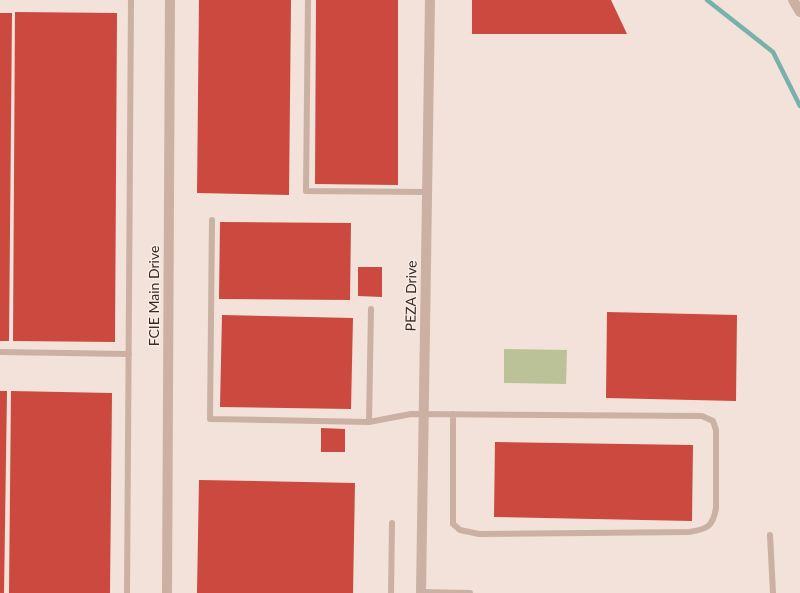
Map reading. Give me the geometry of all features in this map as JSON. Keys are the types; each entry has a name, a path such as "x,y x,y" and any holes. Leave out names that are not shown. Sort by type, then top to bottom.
{"street":[{"name":"FCIE Main Drive","path":"167,593 170,0"},
{"name":"PEZA Drive","path":"421,592 430,0"},
{"path":"793,0 800,12"}],"lane":[{"path":"127,593 131,0"},
{"path":"308,0 306,191 427,192"},
{"path":"212,220 210,419 369,422 411,414 453,414 702,416 713,421 716,430 716,508 714,520 705,530 689,532 479,534 460,530 453,524 453,414"},
{"path":"369,422 371,309"},
{"path":"0,352 129,354"},
{"path":"391,593 392,523"},
{"path":"770,535 773,593"},
{"path":"421,592 470,593"}],"green space":[{"path":"504,349 567,350 566,384 504,383"}],"building":[{"path":"199,0 291,0 289,195 197,193"},
{"path":"316,0 398,0 398,185 315,184"},
{"path":"472,0 611,0 627,34 472,34"},
{"path":"15,12 117,13 115,342 13,341"},
{"path":"0,13 12,13 9,341 0,341"},
{"path":"220,222 351,223 350,300 219,299"},
{"path":"358,267 382,267 382,297 358,296"},
{"path":"607,312 737,315 736,401 606,398"},
{"path":"222,315 353,318 351,409 220,407"},
{"path":"0,391 7,391 4,593 0,593"},
{"path":"11,391 112,393 110,593 9,593"},
{"path":"321,428 345,429 345,452 321,452"},
{"path":"495,442 693,445 692,521 494,517"},
{"path":"199,480 355,483 353,593 197,593"}],"waterway":[{"path":"707,0 773,52 800,106"}]}
